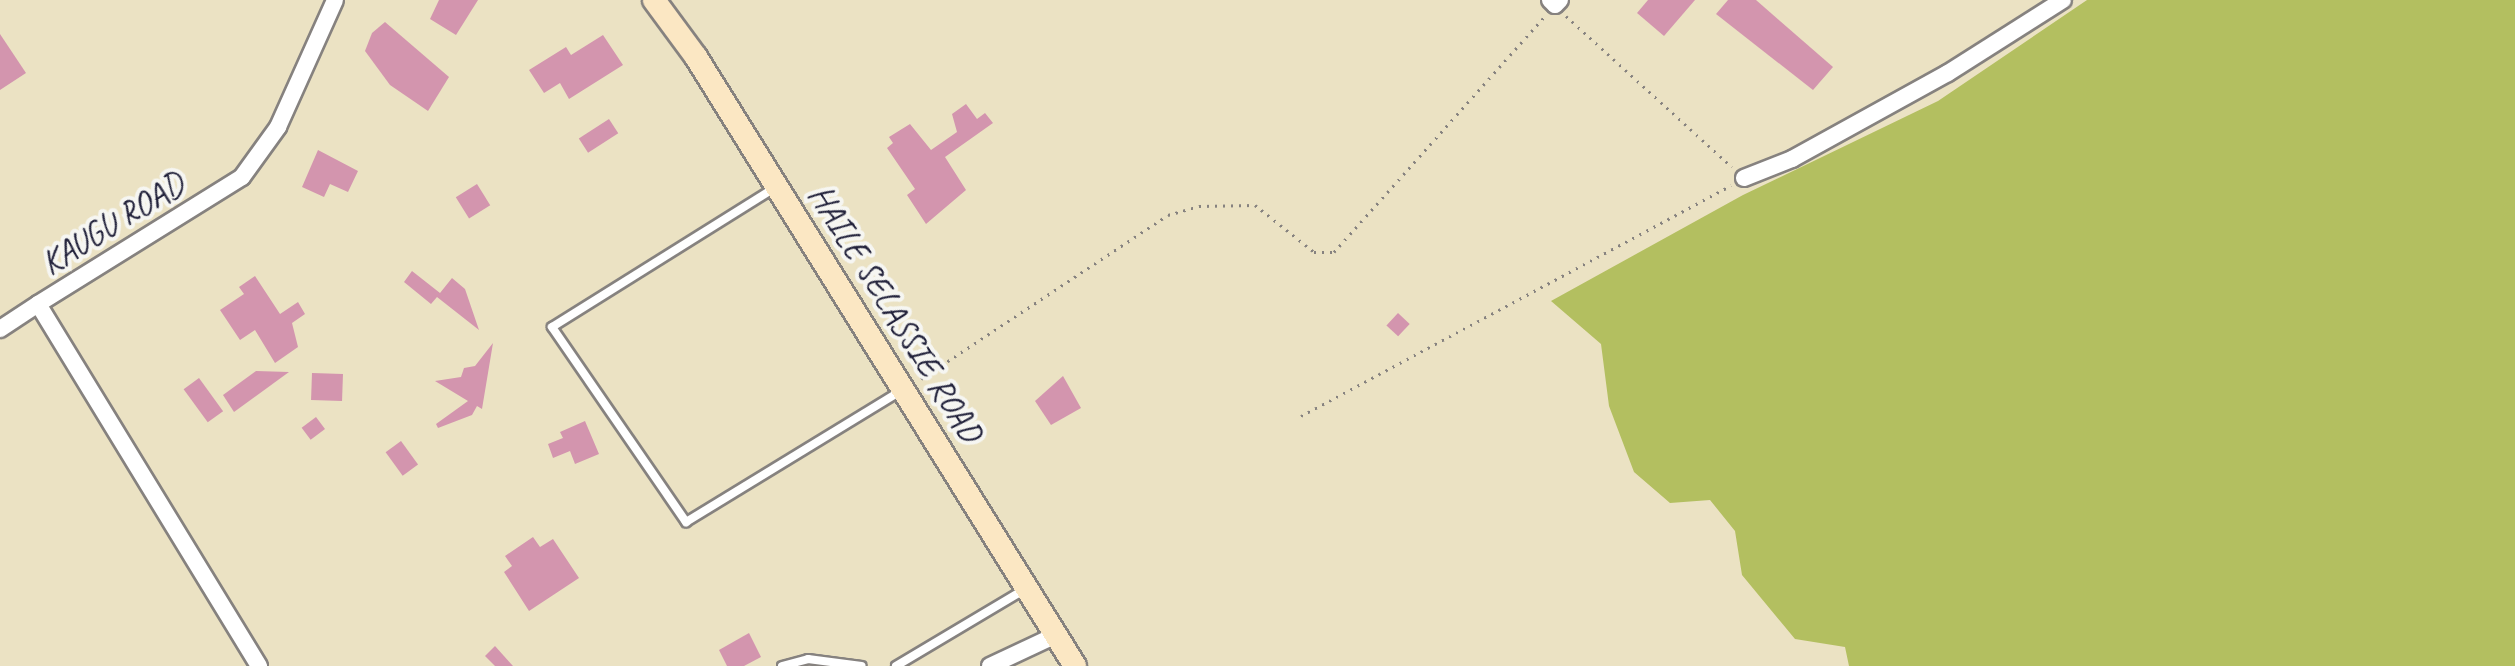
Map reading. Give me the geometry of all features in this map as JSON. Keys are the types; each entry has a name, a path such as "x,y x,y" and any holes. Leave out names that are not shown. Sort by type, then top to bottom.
{"street":[{"name":"KAUGU ROAD","path":"259,666 38,304 242,177 278,127 335,0"},
{"name":"HAILE SELASSIE ROAD","path":"654,0 777,187 1075,666"},
{"path":"1744,178 1792,159 1948,73 2063,0"},
{"path":"0,329 38,304"},
{"path":"990,666 1056,635"}],"lane":[{"path":"777,187 552,327 686,522 904,390"},
{"path":"896,666 1025,589"},
{"path":"782,666 808,659 862,666"}],"path":[{"path":"904,390 1168,215 1199,206 1255,205 1314,252 1334,252 1555,2 1744,178 1301,416"}],"green space":[{"path":"2087,0 2515,0 2515,666 1849,666 1845,647 1795,639 1742,575 1735,531 1710,500 1670,503 1634,472 1609,406 1601,344 1551,301 1743,195 1938,101"}],"building":[{"path":"439,0 478,0 456,35 430,19"},
{"path":"1648,0 1695,0 1664,36 1637,13"},
{"path":"1728,0 1756,0 1833,67 1813,90 1716,14"},
{"path":"385,22 449,77 428,111 390,85 365,51 372,33"},
{"path":"0,34 26,73 0,90"},
{"path":"603,35 623,65 569,99 560,83 544,93 529,70 566,47 571,55"},
{"path":"966,104 977,119 985,113 993,123 945,157 966,190 926,224 907,195 915,189 887,148 893,143 889,137 910,124 931,150 957,132 952,114"},
{"path":"609,119 618,133 588,153 579,139"},
{"path":"318,150 358,171 348,192 330,184 324,197 302,187"},
{"path":"477,184 490,205 469,218 456,197"},
{"path":"412,271 440,293 452,278 465,289 479,330 437,297 431,304 404,282"},
{"path":"255,276 280,314 298,302 305,314 292,323 298,347 275,363 255,330 240,340 220,310 244,294 239,287"},
{"path":"1398,313 1410,324 1398,336 1386,325"},
{"path":"493,343 482,409 477,406 472,415 438,428 436,424 468,401 435,381 461,377 464,368 475,366"},
{"path":"256,371 289,372 234,412 223,395"},
{"path":"312,373 343,374 342,401 311,400"},
{"path":"1063,376 1081,408 1051,425 1035,401"},
{"path":"199,378 223,411 208,422 184,389"},
{"path":"316,417 325,429 311,440 302,428"},
{"path":"585,421 599,454 575,464 570,451 553,458 548,444 563,438 560,432"},
{"path":"401,441 418,464 403,476 386,452"},
{"path":"533,537 540,547 553,539 579,578 529,611 504,572 512,566 505,556"},
{"path":"749,633 761,657 744,666 727,666 719,650"},
{"path":"495,646 513,666 495,666 485,656"}]}
